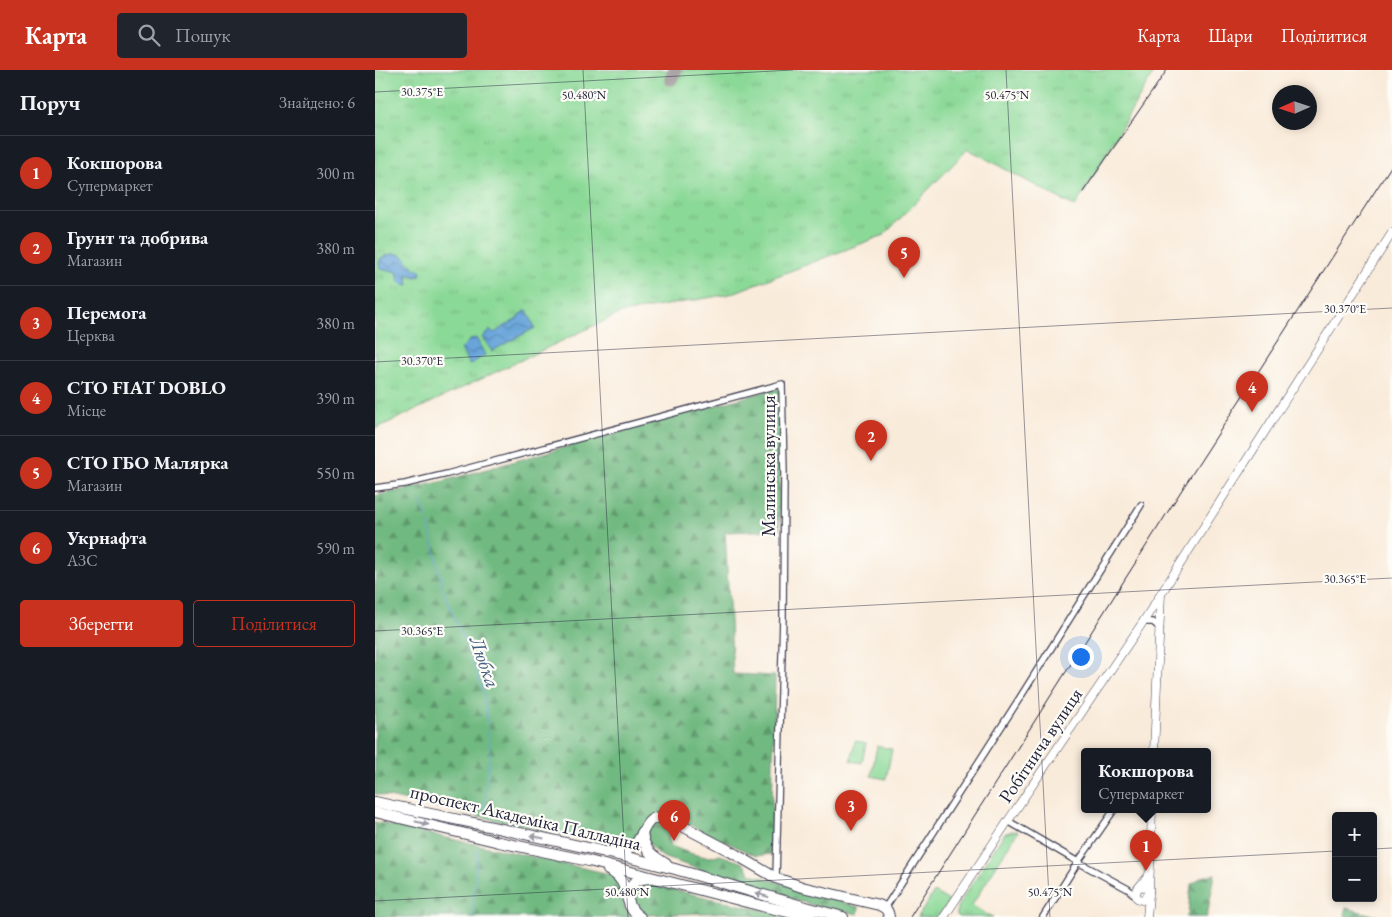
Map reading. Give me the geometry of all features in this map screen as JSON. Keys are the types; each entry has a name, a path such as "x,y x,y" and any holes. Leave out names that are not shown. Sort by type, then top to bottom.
{"highway":[{"name":"проспект Академіка Палладіна","path":"375,802 601,851 843,917"},
{"name":"проспект Академіка Палладіна","path":"375,812 499,842 589,861 811,917"},
{"path":"601,851 630,848 642,833 646,824 660,816 728,850 776,878 802,887 867,902 887,912"},
{"path":"642,833 649,852 655,858 676,870"},
{"path":"589,861 615,873 620,878 631,908 640,917"},
{"path":"627,895 633,883 638,880 657,878"}],"street":[{"name":"Робітнича вулиця","path":"947,915 1007,821 1143,622 1161,591 1392,233"},
{"name":"Малинська вулиця","path":"375,488 405,484 447,474 782,384 783,616 776,878"},
{"path":"887,912 1141,505"},
{"path":"1154,748 1161,591"},
{"path":"1143,622 1153,622 1160,628"},
{"path":"1043,917 1112,813"},
{"path":"1147,913 1151,813"},
{"path":"1007,821 1128,889 1138,898 1145,899 1149,893"},
{"path":"1147,913 1138,898 1136,890 1146,881 1149,872"},
{"path":"1128,889 1147,888 1149,893"}],"green space":[{"path":"375,70 1155,70 1075,207 968,149 884,235 730,294 621,313 375,429"},
{"path":"778,388 781,393 779,530 725,532 733,674 775,676 771,854 756,856 669,815 659,813 629,844 622,846 375,794 375,496 440,482"},
{"path":"855,741 866,743 862,763 851,761"},
{"path":"877,746 892,749 886,779 871,776"},
{"path":"658,820 669,824 672,830 667,833 671,846 695,855 714,857 720,855 743,863 751,874 859,907 858,914 812,905 665,858 651,846 647,833 648,828"},
{"path":"375,822 610,874 617,878 625,909 631,917 375,917"},
{"path":"1018,831 972,905 993,917 959,917 957,915 957,907 1004,834"},
{"path":"1215,874 1207,917 1186,917 1188,914 1191,884 1202,877"},
{"path":"643,884 793,917 759,917 736,912 648,915 637,912 630,896 634,887"},
{"path":"934,892 949,901 938,917 918,917"},
{"path":"1346,908 1381,917 1345,917"}],"water":[{"path":"391,254 404,257 421,272 420,276 407,274 409,285 402,284 399,281 397,272 380,268 381,258"},
{"path":"527,310 535,328 492,351 482,337 491,330 494,333 517,319 519,315"},
{"path":"476,338 485,355 469,365 461,349 470,340"}],"waterway":[{"name":"Любка","path":"420,498 429,524 443,590 468,649 484,695 490,748 484,811"},
{"name":"Любка","path":"472,917 478,849"}],"taxiway":[{"path":"671,79 675,70"}],"railway":[{"path":"1083,192 1167,70"},
{"path":"910,917 1183,488 1392,165"}],"place":[{"name":"СТО ГБО Малярка","path":"904,278"},
{"name":"СТО FIAT DOBLO","path":"1252,412"},
{"name":"Грунт та добрива","path":"871,461"},
{"name":"Перемога","path":"851,831"},
{"name":"Укрнафта","path":"674,841"},
{"name":"Кокшорова","path":"1146,871"}]}
